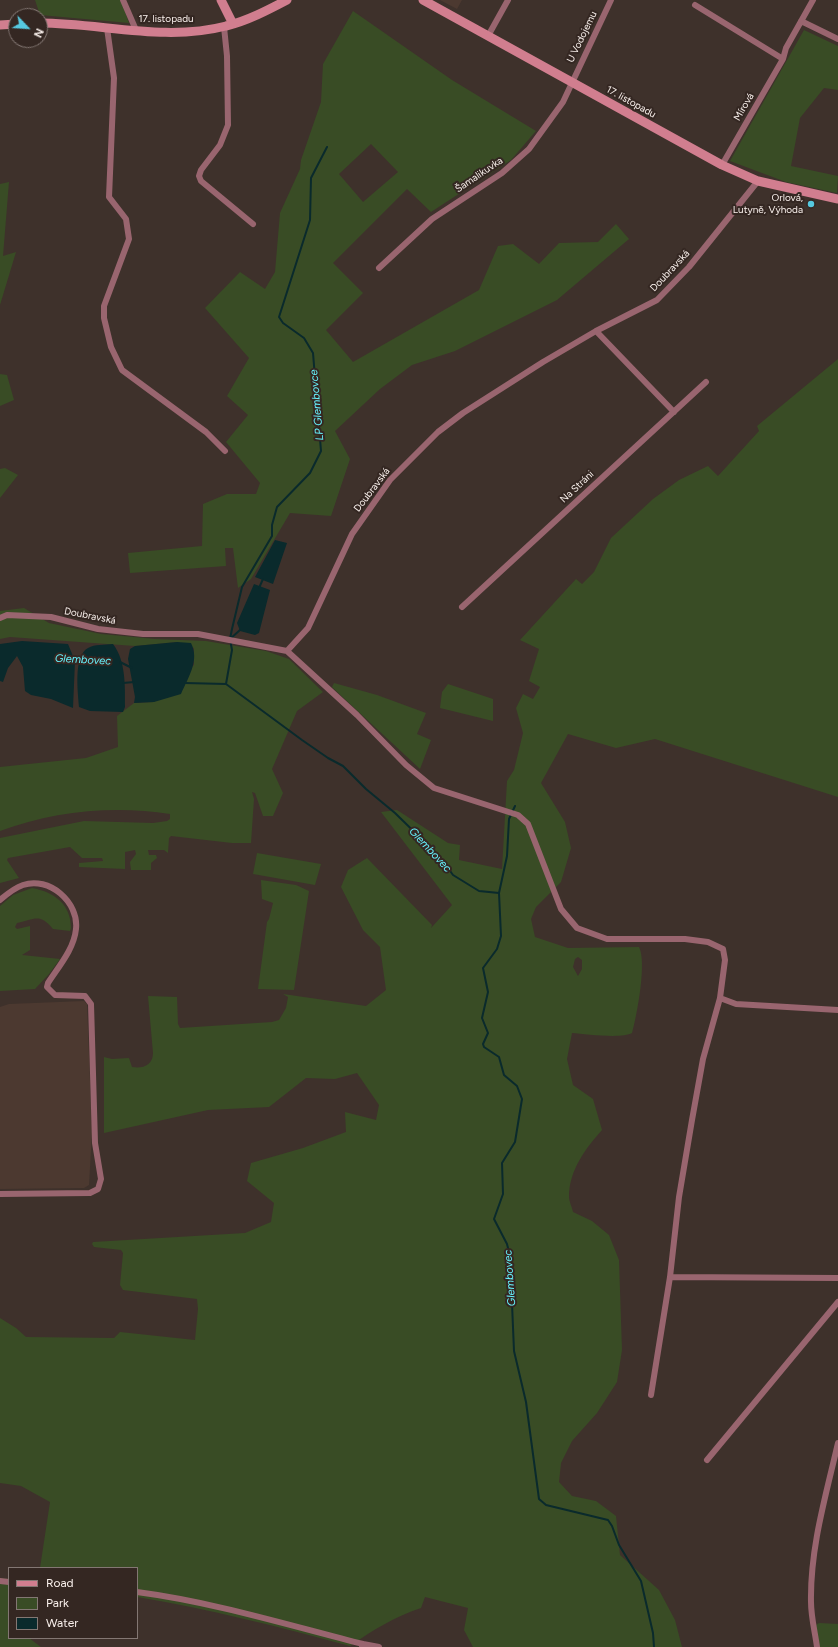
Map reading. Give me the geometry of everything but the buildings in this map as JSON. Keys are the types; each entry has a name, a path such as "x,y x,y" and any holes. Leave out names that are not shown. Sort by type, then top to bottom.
{"main road":[{"path":"221,0 228,25"},
{"name":"17. listopadu","path":"48,24 136,30 177,31 228,25 257,15 287,0"},
{"name":"17. listopadu","path":"423,0 722,165 758,182 838,199"}],"street":[{"path":"123,0 136,30"},
{"path":"488,36 508,0"},
{"name":"U Vodojemu","path":"571,82 611,0"},
{"name":"Mírová","path":"722,165 783,59 786,48 813,0"},
{"path":"695,5 783,59"},
{"path":"801,21 838,39"},
{"path":"228,25 228,125 220,145 201,170 199,176 201,181 253,224"},
{"path":"107,28 114,78 109,197 126,219 129,239 104,306 104,318 111,347 122,370 206,432 225,451"},
{"name":"Šamalikuvka","path":"379,268 432,219 493,180 518,160 546,127 563,102 571,82"},
{"name":"Doubravská","path":"0,618 7,615 51,618 98,630 143,634 198,634 287,651 308,628 352,534 390,480 438,432 463,413 596,332 657,300 689,267 758,182"},
{"path":"596,332 674,412"},
{"name":"Na Stráni","path":"462,607 706,382"},
{"path":"287,651 357,715 406,765 434,788 518,815 528,824 561,909 577,928 607,939 685,939 708,942 723,949 725,960 720,998 703,1059 692,1120 679,1197 670,1277 651,1395"},
{"path":"0,900 11,891 23,885 36,883 64,895 73,910 76,927 74,942 48,983 47,988 55,995 85,996 91,1004 95,1143 101,1179 98,1189 90,1193 0,1194"},
{"path":"720,998 736,1004 838,1010"},
{"path":"670,1277 838,1278"},
{"path":"707,1460 838,1302"},
{"path":"816,1647 811,1603 815,1545 838,1443"},
{"path":"138,1592 210,1606 362,1646 379,1647"}],"shaded area":[{"path":"440,0 462,0 457,9"},
{"path":"84,1001 87,1004 92,1132 89,1185 84,1188 0,1189 0,1007 9,1004"}],"green space":[{"path":"35,0 121,0 129,23 48,16 48,8 38,8"},
{"path":"353,11 452,80 536,131 511,160 431,212 407,189 333,263 363,293 326,330 353,362 479,290 498,246 513,244 539,264 559,243 598,242 616,224 629,239 557,300 455,351 412,365 380,389 335,431 350,459 331,516 290,513 251,579 238,588 233,548 225,548 226,566 130,573 128,553 202,546 203,504 227,494 256,494 260,483 226,442 248,415 227,396 249,358 205,308 240,272 265,289 275,272 280,213 300,169 301,160 321,102 323,64","holes":["371,144 398,172 363,202 339,174"]},
{"path":"804,30 838,46 838,90 824,88 800,118 791,166 838,176 837,193 786,182 730,161"},
{"path":"9,182 3,256 16,252 0,305 0,184"},
{"path":"838,359 838,797 655,739 616,748 568,734 541,783 565,822 571,848 561,882 536,907 531,919 535,937 568,948 639,947 641,954 642,976 632,1033 627,1035 612,1036 572,1033 567,1059 573,1085 593,1099 602,1130 590,1144 575,1169 570,1187 569,1199 573,1212 592,1221 609,1235 619,1260 622,1350 617,1382 597,1413 572,1441 561,1463 559,1482 572,1496 596,1501 616,1516 620,1555 659,1590 675,1620 682,1647 473,1647 464,1630 468,1608 425,1597 421,1608 384,1624 350,1646 244,1619 138,1597 138,1567 40,1567 50,1502 21,1486 0,1483 0,1318 16,1328 26,1337 114,1338 120,1332 195,1340 198,1309 197,1299 123,1290 120,1285 123,1253 121,1250 94,1247 92,1244 93,1242 245,1233 271,1222 274,1203 247,1181 251,1163 303,1148 346,1132 345,1112 376,1120 379,1105 357,1073 335,1079 306,1078 269,1107 208,1110 104,1133 104,1057 112,1059 129,1058 132,1067 143,1067 151,1061 153,1053 148,996 177,997 178,1024 180,1028 272,1022 279,1020 286,1008 288,997 283,994 366,1006 386,990 380,947 363,930 341,887 348,870 367,858 432,925 431,928 452,905 381,812 397,810 448,843 460,845 459,860 502,869 507,781 514,770 523,733 516,708 523,694 533,699 540,687 529,681 539,649 520,640 576,579 582,584 594,572 611,538 653,499 679,480 708,466 718,476 759,431 757,426","holes":["578,957 582,960 582,969 578,976 573,967 575,959"]},
{"path":"0,374 7,375 14,400 0,406"},
{"path":"5,468 18,475 0,498 0,469"},
{"path":"24,608 49,623 101,634 155,639 206,641 266,651 289,659 323,692 297,711 272,769 283,793 273,816 263,816 255,793 252,792 254,799 251,843 232,843 171,836 169,838 168,853 164,850 148,850 149,855 156,855 157,858 151,863 151,870 131,870 130,862 136,854 135,850 125,852 125,869 79,867 79,863 103,861 102,858 82,858 70,847 8,858 7,860 19,878 0,883 0,838 84,821 153,823 167,821 170,819 170,814 149,811 106,810 62,814 20,824 0,831 0,767 86,758 118,747 117,716 134,703 154,702 194,665 194,648 177,642 135,646 10,637 0,639 0,611"},
{"path":"334,683 377,695 426,713 417,734 431,740 420,769 332,687"},
{"path":"448,684 493,699 493,721 440,708 442,692"},
{"path":"257,853 321,864 315,885 253,874"},
{"path":"261,880 296,885 309,891 294,990 258,989 267,922 273,903 262,899"},
{"path":"32,888 54,896 60,900 68,912 71,928 70,931 53,929 44,921 37,918 17,923 15,927 17,929 30,926 30,950 22,955 60,959 35,989 0,991 0,906 13,895"},
{"path":"0,1578 8,1579 8,1639 30,1639 41,1647 0,1647"},
{"path":"819,1623 838,1624 838,1647 818,1647 816,1625"}],"water":[{"path":"275,540 287,543 273,584 255,577"},
{"path":"254,584 270,590 259,633 255,635 240,631 237,623"},
{"path":"22,641 68,644 75,661 73,708 51,699 31,695 25,691 23,667 17,656 8,668 3,682 0,681 0,644"},
{"path":"177,642 191,643 194,656 194,662 190,675 181,694 154,702 134,703 135,697 128,659 130,649 135,646"},
{"path":"113,644 123,666 125,707 123,712 90,711 79,707 77,684 78,666 83,652 94,646"}],"waterway":[{"name":"LP Glembovce","path":"226,684 232,650 230,639 242,587 272,536 272,525 277,507 310,473 321,451 313,353 304,338 283,323 279,317 310,220 311,178 327,147"},
{"path":"259,588 263,579"},
{"path":"230,639 240,630"},
{"name":"Glembovec","path":"120,662 132,668"},
{"path":"123,683 134,682"},
{"name":"Glembovec","path":"185,683 226,684 302,740 328,758 343,766 366,789 395,813 440,857 453,875 479,891 499,893 501,936 497,949 483,968 488,992 482,1018 488,1033 483,1044 484,1047 499,1057 504,1075 517,1086 522,1099 515,1142 502,1163 503,1194 494,1219 507,1244 510,1256 514,1351 526,1402 539,1499 546,1505 608,1520 612,1526 619,1545 641,1581 653,1633 654,1647"},
{"name":"LP Glembovce","path":"499,893 507,856 509,819 515,806"}],"place":[{"name":"Orlová, Lutyně, Výhoda","path":"811,204"}]}
